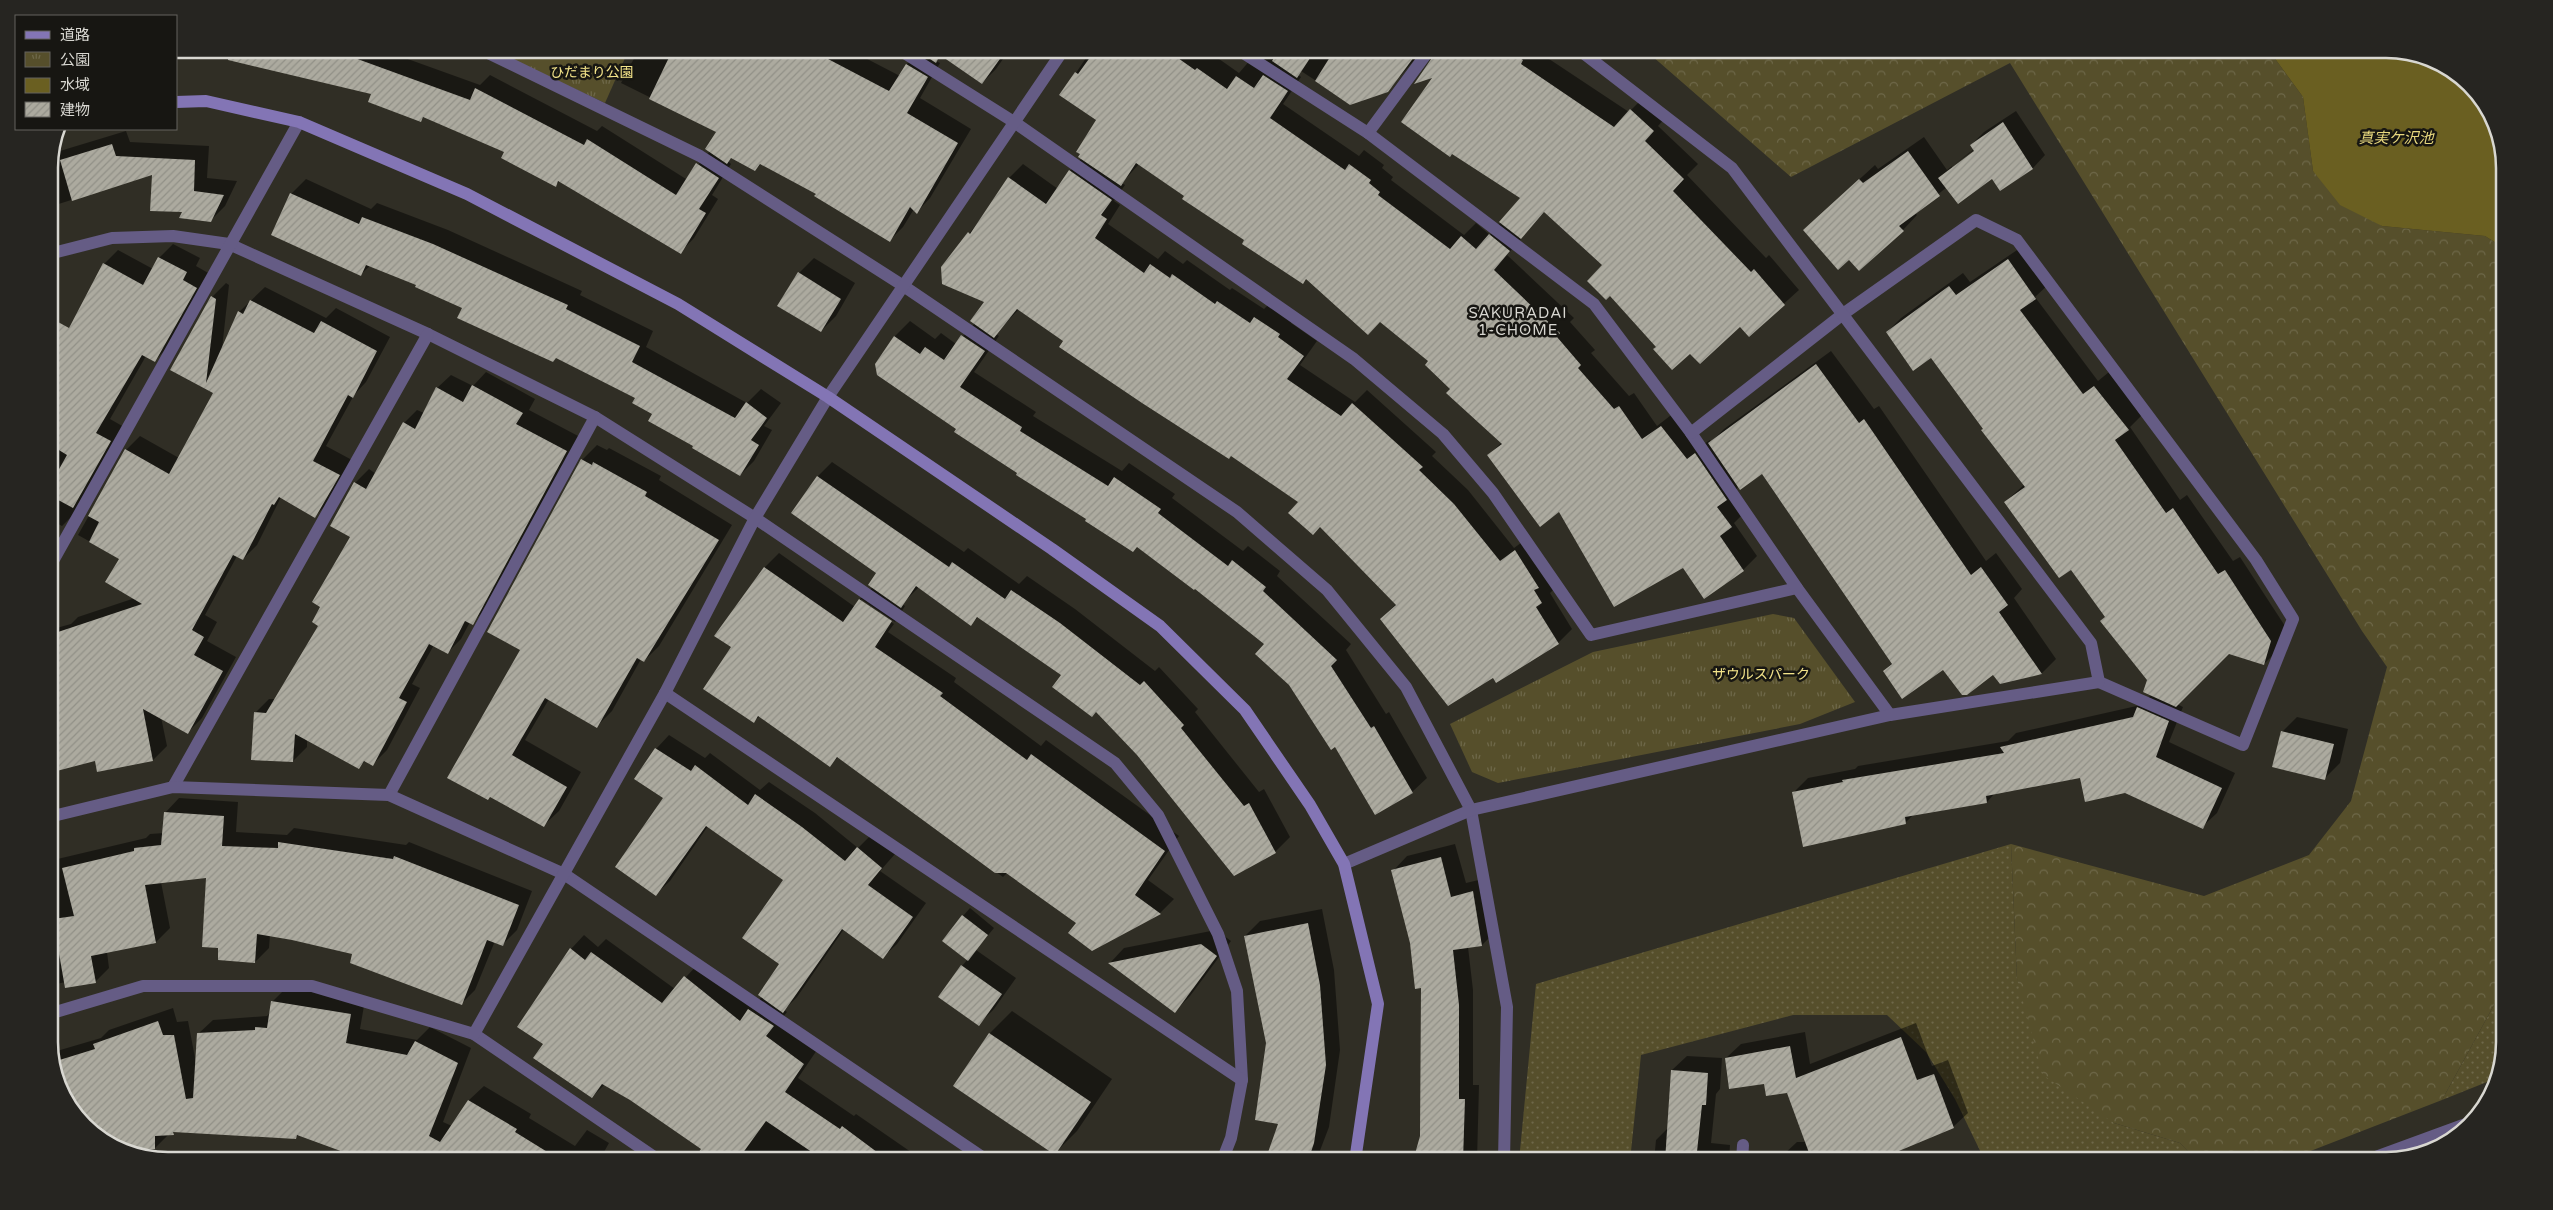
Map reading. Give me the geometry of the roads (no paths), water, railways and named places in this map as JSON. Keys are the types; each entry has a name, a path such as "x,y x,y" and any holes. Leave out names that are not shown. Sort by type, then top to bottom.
{"street":[{"path":"499,58 700,156 902,285 1237,512 1327,590 1406,687 1471,810 1507,1007 1504,1152"},
{"path":"912,58 1014,122 1354,359 1443,434 1493,493 1591,635 1797,588"},
{"path":"474,1034 665,693 755,518 828,398 902,285 1058,58"},
{"path":"1251,58 1368,132 1594,304 1691,432 1797,588 1890,715"},
{"path":"1368,132 1423,58"},
{"path":"1590,58 1732,168 2091,643 2099,682"},
{"path":"178,102 206,101 299,122 466,194 678,304 828,398 1052,549 1160,626 1245,710 1310,804 1344,864 1378,1004 1356,1152"},
{"path":"58,552 299,122"},
{"path":"1344,864 1471,810 1890,715 2099,682 2243,745 2293,618 2256,560 2017,240 1976,220 1843,314 1691,432"},
{"path":"58,252 112,238 173,236 229,244 428,334 595,417 755,518 1115,763 1158,815 1218,934 1237,991 1242,1080 1231,1138 1226,1152"},
{"path":"173,787 428,334"},
{"path":"388,795 595,417"},
{"path":"665,693 1242,1080"},
{"path":"58,815 173,787 388,795 564,874 975,1152"},
{"path":"58,1011 143,986 312,986 474,1034 647,1152"},
{"path":"2390,1152 2454,1128"},
{"path":"1743,1145 1743,1152"}],"water":[{"name":"真実ケ沢池","path":"2275,58 2400,58 2428,66 2447,76 2477,106 2490,132 2495,160 2495,242 2485,236 2382,226 2340,205 2313,171 2303,97"}],"district":[{"name":"SAKURADAI 1-CHOME","path":"1518,322"}],"park label":[{"name":"ひだまり公園","path":"592,72"},
{"name":"ザウルスパーク","path":"1761,674"}]}
